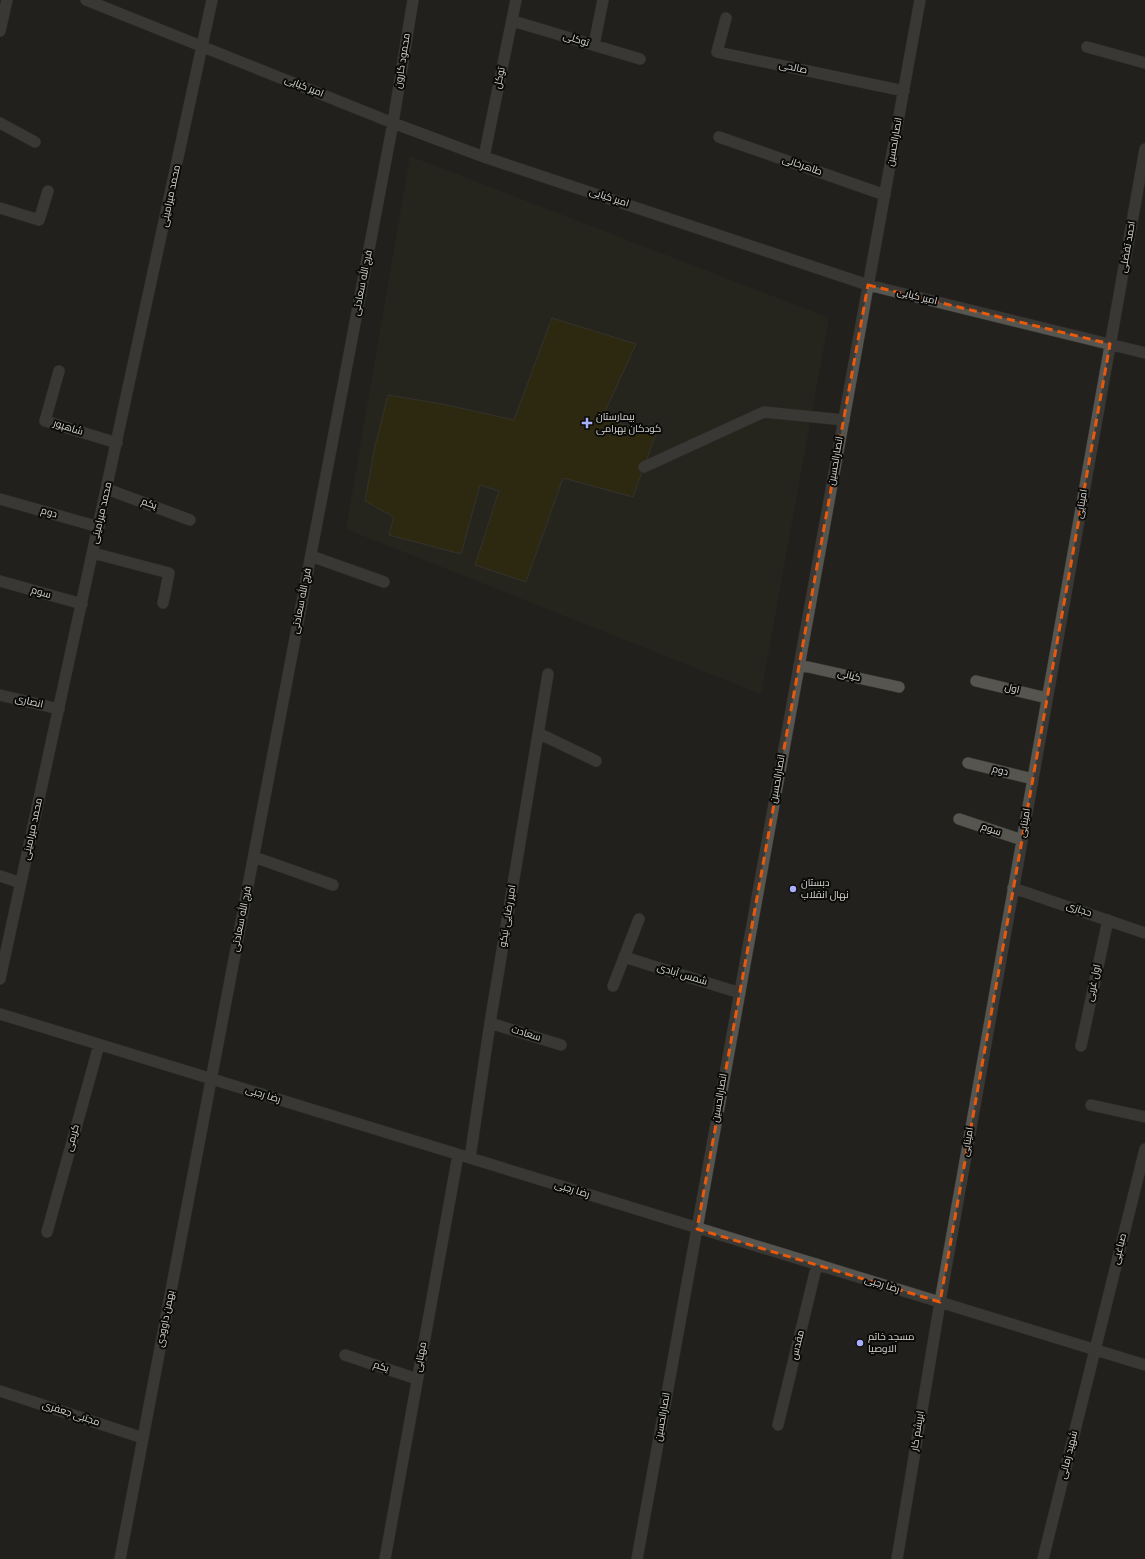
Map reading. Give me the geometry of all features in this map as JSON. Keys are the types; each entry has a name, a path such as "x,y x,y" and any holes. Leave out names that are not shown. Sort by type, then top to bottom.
{"street":[{"path":"0,31 7,0"},
{"name":"امیر کیایی","path":"86,0 393,123 484,157 868,285 1145,353"},
{"name":"محمد میرامینی","path":"0,979 212,0"},
{"name":"محمود کارون","path":"393,123 414,0"},
{"name":"توکل","path":"484,157 516,0"},
{"path":"594,45 603,0"},
{"name":"انصارالحسین","path":"637,1559 920,0"},
{"name":"صالحی","path":"726,18 717,52 904,91"},
{"name":"توکلی","path":"513,20 640,59"},
{"path":"1087,47 1145,63"},
{"path":"0,123 35,142"},
{"name":"فرج الله سعادتی","path":"211,1079 393,123"},
{"name":"طاهرخانی","path":"719,138 885,195"},
{"name":"احمد تفضلی","path":"1110,344 1145,149"},
{"path":"0,208 39,220 48,191"},
{"name":"امینایی","path":"940,1302 1110,344"},
{"name":"شاهپور","path":"59,371 45,421 117,444"},
{"path":"644,467 764,412 844,420"},
{"name":"یکم","path":"107,489 190,520"},
{"name":"دوم","path":"0,499 99,527"},
{"path":"93,553 169,573 163,602"},
{"path":"311,556 384,582"},
{"name":"سوم","path":"0,581 82,604"},
{"name":"کیانی","path":"799,665 900,687"},
{"name":"امیر رضایی نیکو","path":"470,1158 490,1023 548,674"},
{"name":"اول","path":"976,681 1047,698"},
{"name":"انصاری","path":"0,695 59,709"},
{"path":"538,733 596,761"},
{"name":"دوم","path":"968,763 1033,779"},
{"name":"سوم","path":"959,819 1022,840"},
{"path":"254,857 333,885"},
{"path":"0,876 21,883"},
{"name":"حجازی","path":"1013,888 1145,933"},
{"path":"613,986 639,919"},
{"name":"اول غربی","path":"1081,1046 1108,920"},
{"name":"شمس آبادی","path":"624,957 740,993"},
{"name":"رضا رجبی","path":"0,1014 697,1229 817,1264 1145,1365"},
{"name":"سعادت","path":"490,1023 561,1045"},
{"name":"کریمی","path":"47,1232 98,1045"},
{"name":"بهمن داوودی","path":"120,1559 211,1079"},
{"path":"1091,1105 1145,1117"},
{"name":"صباغپی","path":"1095,1350 1145,1149"},
{"name":"مهتابی","path":"385,1559 458,1155"},
{"name":"مقدس","path":"778,1425 817,1264"},
{"name":"ابریشم کار","path":"897,1559 940,1302"},
{"name":"شهید زمانی","path":"1043,1559 1095,1350"},
{"name":"یکم","path":"345,1355 417,1379"},
{"name":"مجتبی جعفری","path":"0,1391 143,1438"}],"highlighted area":[{"path":"868,285 1110,344 940,1302 697,1229"}],"shaded area":[{"name":"بیمارستان کودکان بهرامی","path":"410,156 829,318 761,694 346,529"}],"building":[{"path":"552,318 636,344 602,418 656,434 633,497 563,478 526,582 475,565 499,491 480,485 461,554 389,535 394,517 365,501 375,446 388,395 442,404 514,420"}],"place":[{"name":"بیمارستان کودکان بهرامی","path":"587,423"},
{"name":"دبستان نهال انقلاب","path":"793,889"},
{"name":"مسجد خاتم الاوصیا","path":"860,1343"}]}
